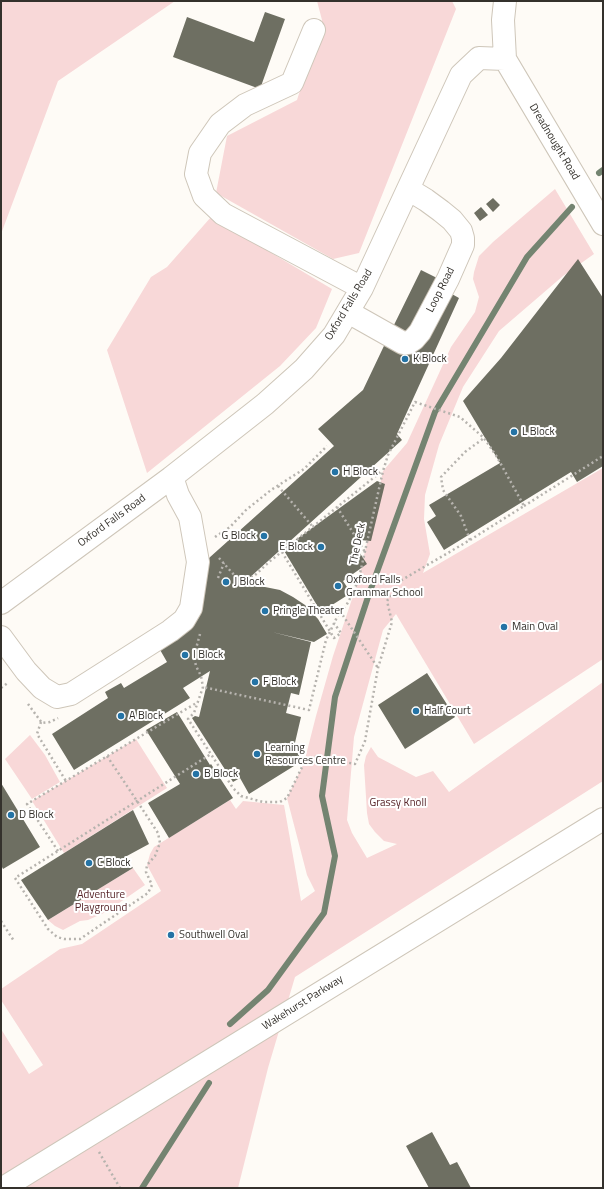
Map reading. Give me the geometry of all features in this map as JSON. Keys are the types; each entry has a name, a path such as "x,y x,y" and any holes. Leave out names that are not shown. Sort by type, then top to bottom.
{"street":[{"path":"505,1 503,20 506,59"},
{"path":"314,30 292,83 245,105 220,124 200,153 196,174 204,196 224,214 362,288"},
{"name":"Oxford Falls Road","path":"1,603 172,477 265,404 304,369 334,335 362,288 461,75 479,58 506,59"},
{"name":"Dreadnought Road","path":"506,59 603,224"},
{"name":"Loop Road","path":"348,312 403,343 408,343 420,332 448,279 463,245 461,231 452,220 441,211 408,189"},
{"path":"1,637 26,671 42,688 57,697 71,694 170,631 184,620 191,608 198,562 190,518 178,495 172,477"},
{"name":"Wakehurst Parkway","path":"4,1188 603,819"}],"path":[{"name":"The Deck","path":"203,687 309,710 326,640 340,611 346,606 353,594 359,578 388,455 415,402 460,417 484,438"},
{"path":"470,540 461,516 443,490 441,477 466,452 484,438 498,457 524,506"},
{"path":"210,533 212,539 230,527 246,510 304,469 327,446"},
{"path":"201,629 194,656 203,687 194,713 188,719 233,788 241,796 263,802 280,802 287,798 304,764 313,756 355,764 366,741 378,668 392,622 387,601 400,581 470,540 603,456"},
{"path":"217,551 219,558 235,576 254,576 383,471"},
{"path":"278,486 313,527"},
{"path":"337,507 365,552"},
{"path":"282,552 334,638 341,633 334,623"},
{"path":"217,582 224,563"},
{"path":"340,611 378,668"},
{"path":"1,688 11,681"},
{"path":"58,851 27,804 199,702"},
{"path":"41,722 37,734 66,781"},
{"path":"107,756 137,801 158,833 160,843 154,856 147,865 146,872 152,885 148,893 80,939 64,939 57,937 48,929 15,878 137,801 210,754"},
{"path":"1,921 14,941"},
{"path":"89,1136 120,1188"}],"green space":[{"path":"1,1 175,1 58,81 1,234"},
{"path":"317,1 452,1 456,9 359,253 333,259 216,193 227,136 297,100 322,20"},
{"name":"Grassy Knoll","path":"555,189 594,254 563,276 499,331 463,387 439,445 425,495 424,519 430,554 423,573 603,468 603,659 474,744 396,614 383,630 354,737 347,820 352,833 367,858 397,844 384,841 369,824 364,765 366,756 371,747 378,757 416,777 433,771 449,792 603,682 603,781 295,977 268,1068 238,1188 1,1188 1,1029 29,1074 43,1065 1,1000 1,989 60,949 82,944 161,891 147,865 154,847 230,800 236,809 243,801 284,805 301,901 315,891 307,875 287,798 304,763 333,656 359,578 383,471 407,443 451,347 475,312 479,297 473,279 479,256 493,242"},
{"path":"211,217 332,289 316,328 280,366 147,473 107,350 151,277 167,267"},
{"path":"30,735 45,755 60,782 32,799 5,759"},
{"path":"136,739 167,788 64,853 32,801"},
{"name":"Adventure Playground","path":"133,868 145,885 106,912 88,920 80,921 63,930 48,920"}],"building":[{"path":"265,12 285,19 260,89 173,57 187,17 254,42"},
{"path":"493,198 500,205 493,212 486,204"},
{"path":"481,207 488,215 480,221 474,213"},
{"path":"578,259 603,298 603,466 577,482 571,472 444,550 427,522 436,516 429,505 500,463 463,401 501,358"},
{"path":"421,270 453,286 450,293 459,298 397,434 402,440 247,580 250,584 280,590 305,605 318,619 327,634 314,642 272,632 311,642 299,695 291,693 286,713 301,717 294,747 302,761 249,794 240,778 233,782 192,718 195,716 199,717 210,671 183,688 190,698 74,770 52,734 108,698 105,692 121,683 124,688 167,662 159,648 192,627 209,558 334,446 318,429 363,390"},
{"name":"E Block","path":"377,481 385,484 371,541 360,540 354,544 367,564 343,581 351,593 321,612 283,549"},
{"name":"Half Court","path":"427,673 455,717 405,749 378,705"},
{"name":"B Block","path":"177,712 210,765 211,764 233,798 169,838 148,803 180,784 146,730"},
{"name":"D Block","path":"1,783 40,847 3,869 1,865"},
{"name":"C Block","path":"133,810 149,844 125,857 133,868 48,920 21,880"},
{"path":"432,1132 450,1165 457,1162 471,1188 429,1188 406,1146"}],"waterway":[{"path":"599,173 603,170"},
{"path":"230,1024 268,990 324,913 335,856 322,796 335,697 369,594 435,412 527,257 572,207"},
{"path":"142,1188 209,1083"}],"place":[{"name":"K Block","path":"405,359"},
{"name":"L Block","path":"514,432"},
{"name":"H Block","path":"335,472"},
{"name":"G Block","path":"264,536"},
{"name":"E Block","path":"321,547"},
{"name":"J Block","path":"226,582"},
{"name":"Oxford Falls Grammar School","path":"338,586"},
{"name":"Pringle Theater","path":"265,611"},
{"name":"Main Oval","path":"504,627"},
{"name":"I Block","path":"185,655"},
{"name":"F Block","path":"255,682"},
{"name":"Half Court","path":"416,711"},
{"name":"A Block","path":"121,716"},
{"name":"Learning Resources Centre","path":"257,754"},
{"name":"B Block","path":"196,774"},
{"name":"D Block","path":"11,815"},
{"name":"C Block","path":"89,863"},
{"name":"Southwell Oval","path":"171,935"}]}
